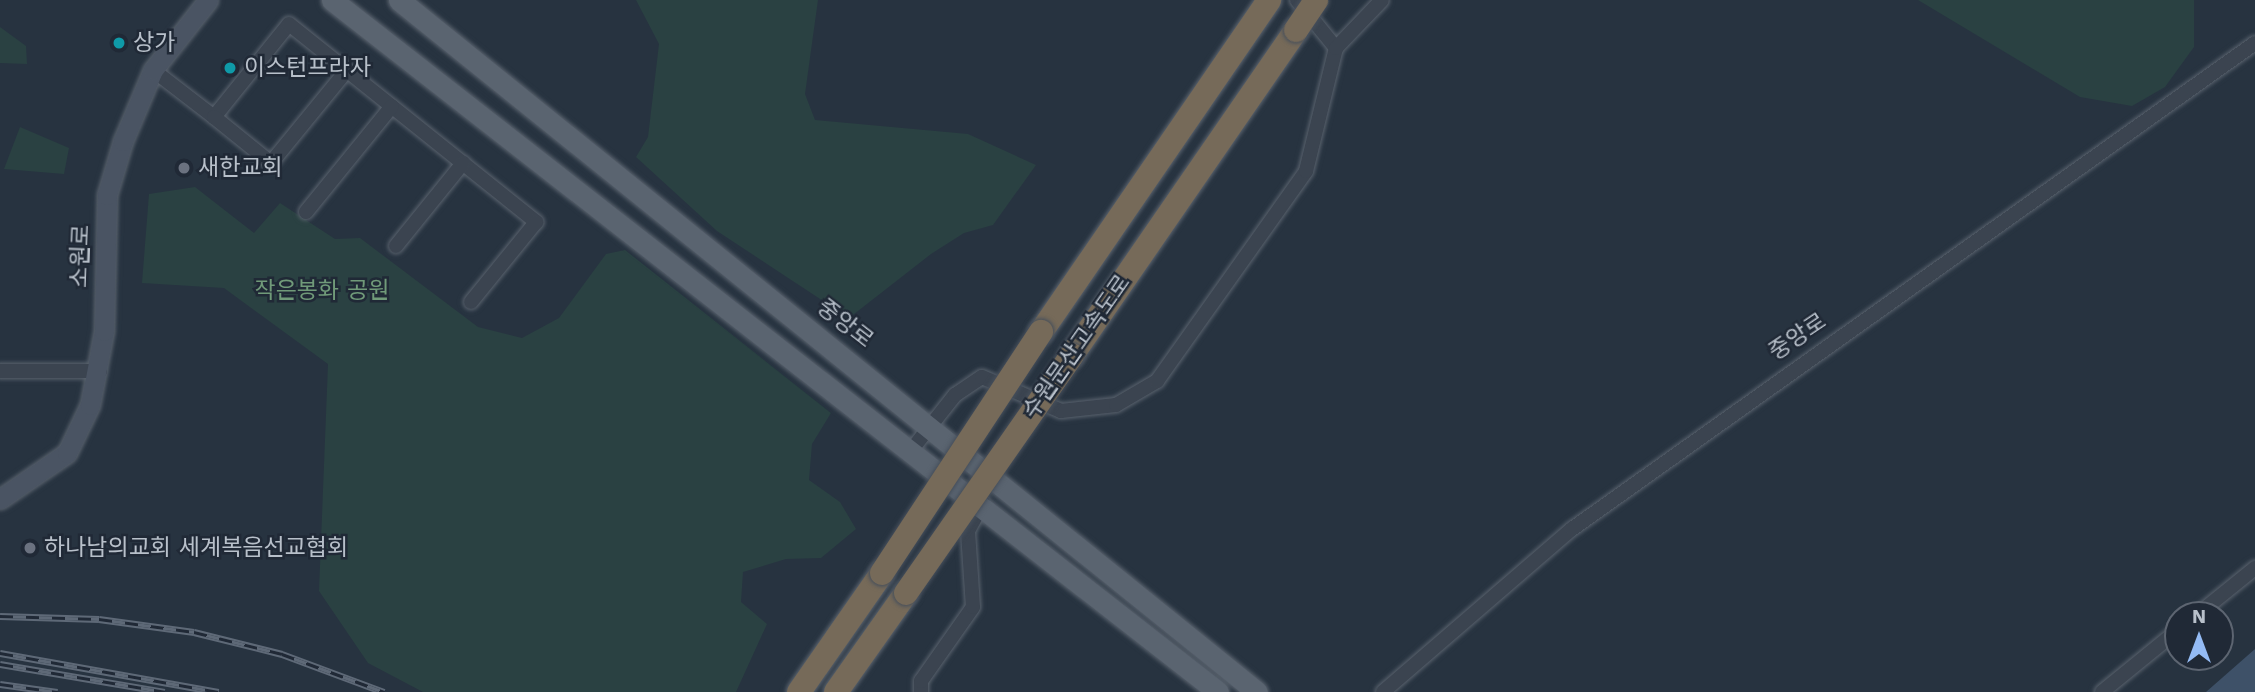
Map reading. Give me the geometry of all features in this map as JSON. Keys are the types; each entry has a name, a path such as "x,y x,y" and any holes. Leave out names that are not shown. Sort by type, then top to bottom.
{"highway":[{"name":"수원문산고속도로","path":"799,692 1269,0"},
{"name":"수원문산고속도로","path":"836,692 1316,0"}],"main road":[{"name":"소원로","path":"0,499 67,453 100,371 107,195 153,70 208,0"},
{"path":"332,0 913,448 1217,692"},
{"name":"중앙로","path":"399,0 931,425 1257,692"}],"street":[{"path":"1297,0 1336,48"},
{"path":"913,448 955,395 982,377 1061,411 1116,405 1157,381 1306,171 1336,48 1382,0"},
{"path":"214,117 289,24 536,222 471,302"},
{"name":"중앙로","path":"1383,692 1572,529 2255,43"},
{"path":"153,70 271,163 347,70"},
{"path":"306,212 392,106"},
{"path":"396,246 463,163"},
{"path":"0,371 100,371"},
{"path":"921,692 921,681 973,607 968,531 983,503"},
{"path":"2214,601 2255,568"},
{"path":"2102,692 2164,641"}],"green space":[{"path":"636,0 818,0 805,94 815,120 968,134 1036,165 993,225 964,233 931,254 849,318 717,231 636,157 648,137 659,44"},
{"path":"1918,0 2194,0 2194,47 2165,87 2132,106 2080,97"},
{"path":"0,27 26,46 27,64 0,63"},
{"path":"20,127 69,148 64,174 4,169"},
{"name":"작은봉화 공원","path":"195,187 254,233 280,203 335,239 360,238 478,327 522,338 559,318 606,254 625,250 831,413 812,444 809,480 840,502 856,529 821,558 786,559 743,572 741,602 767,624 736,692 423,692 368,663 319,591 328,364 224,288 142,283 149,194"}],"water":[{"path":"2255,649 2255,692 2206,692 2230,671 2234,671 2234,667"}],"railway":[{"path":"0,616 99,619 194,632 282,654 384,692"},
{"path":"0,653 219,692"},
{"path":"0,664 165,692"},
{"path":"0,684 57,692"}],"place":[{"name":"상가","path":"119,43"},
{"name":"이스턴프라자","path":"230,68"},
{"name":"새한교회","path":"184,168"},
{"name":"하나남의교회 세계복음선교협회","path":"30,548"}]}
